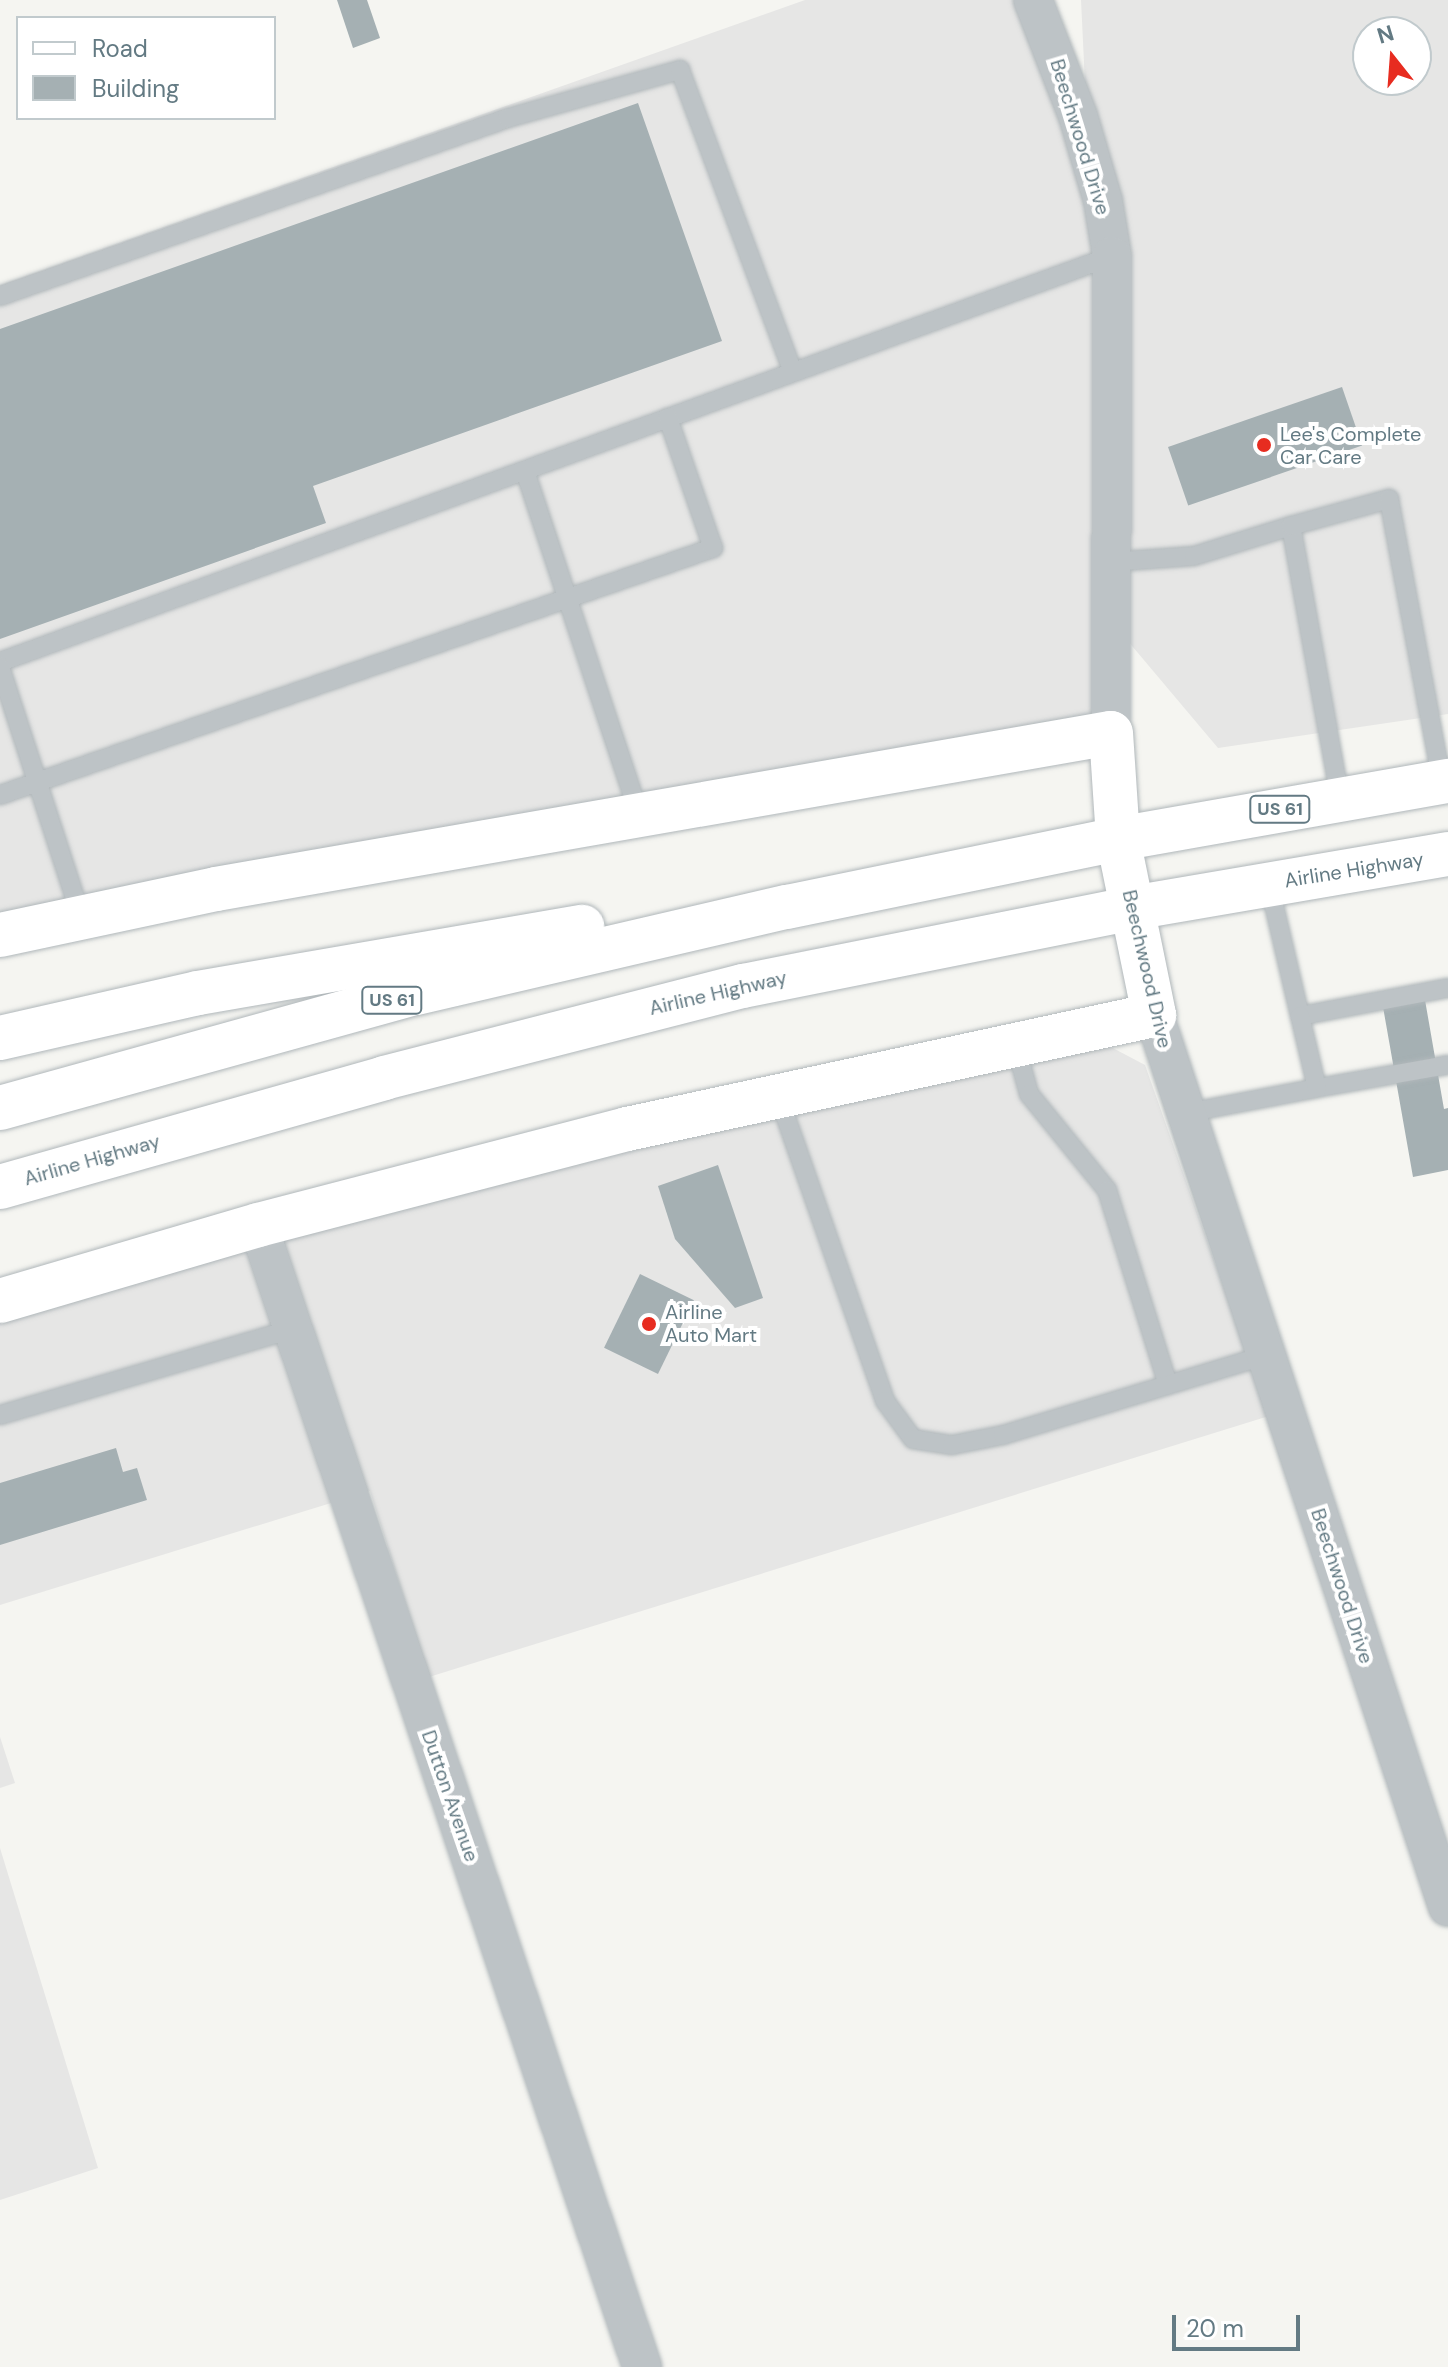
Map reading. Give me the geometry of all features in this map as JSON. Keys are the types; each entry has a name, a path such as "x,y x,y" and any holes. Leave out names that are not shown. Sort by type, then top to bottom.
{"main road":[{"path":"0,935 81,916 1111,733"},
{"name":"Beechwood Drive","path":"1111,733 1118,839 1154,1015"},
{"name":"US 61","path":"0,1108 416,993 787,907 1118,839 1445,781"},
{"name":"Airline Highway","path":"0,1187 637,1012 850,963 1132,908 1448,854"},
{"path":"0,1038 198,993 457,946 596,925 787,907"},
{"path":"0,1301 258,1225 778,1095 1154,1015"}],"street":[{"name":"Beechwood Drive","path":"1033,0 1078,116 1103,201 1112,256 1111,733"},
{"name":"Beechwood Drive","path":"1154,1015 1448,1907"},
{"name":"Dutton Avenue","path":"258,1225 642,2367"}],"lane":[{"path":"0,296 508,118 680,70 793,372"},
{"path":"81,916 0,664 1112,256"},
{"path":"0,795 713,548 668,418"},
{"path":"525,471 640,816"},
{"path":"1110,562 1194,556 1389,499 1445,781"},
{"path":"1291,526 1340,798"},
{"path":"1269,884 1317,1088"},
{"path":"1300,1016 1448,988"},
{"path":"1015,1043 1029,1094 1107,1190 1168,1385"},
{"path":"1186,1113 1448,1065"},
{"path":"778,1095 885,1401 913,1439 952,1445 1003,1435 1266,1355"},
{"path":"0,1415 293,1329"}],"shaded area":[{"path":"805,0 1032,0 1088,146 1081,0 1448,0 1448,714 1218,748 1111,621 1111,733 0,938 0,285"},
{"path":"1109,1046 1145,1065 1269,1416 429,1677 370,1491 0,1605 0,1318 452,1189"},
{"path":"0,1737 15,1783 0,1788"},
{"path":"0,1848 98,2168 0,2200"}],"building":[{"path":"337,0 367,0 380,38 353,48"},
{"path":"638,103 722,341 313,486 326,523 0,639 0,329"},
{"name":"Lee's Complete Car Care","path":"1342,387 1362,446 1188,506 1168,447"},
{"path":"1425,1000 1444,1109 1448,1108 1448,1170 1413,1177 1383,1007"},
{"path":"718,1165 763,1298 735,1308 675,1239 658,1186"},
{"name":"Airline Auto Mart","path":"640,1274 694,1300 658,1374 604,1348"},
{"path":"116,1448 123,1472 137,1468 147,1500 0,1545 0,1483"}],"place":[{"name":"Lee's Complete Car Care","path":"1264,445"},
{"name":"Airline Auto Mart","path":"649,1324"}]}
